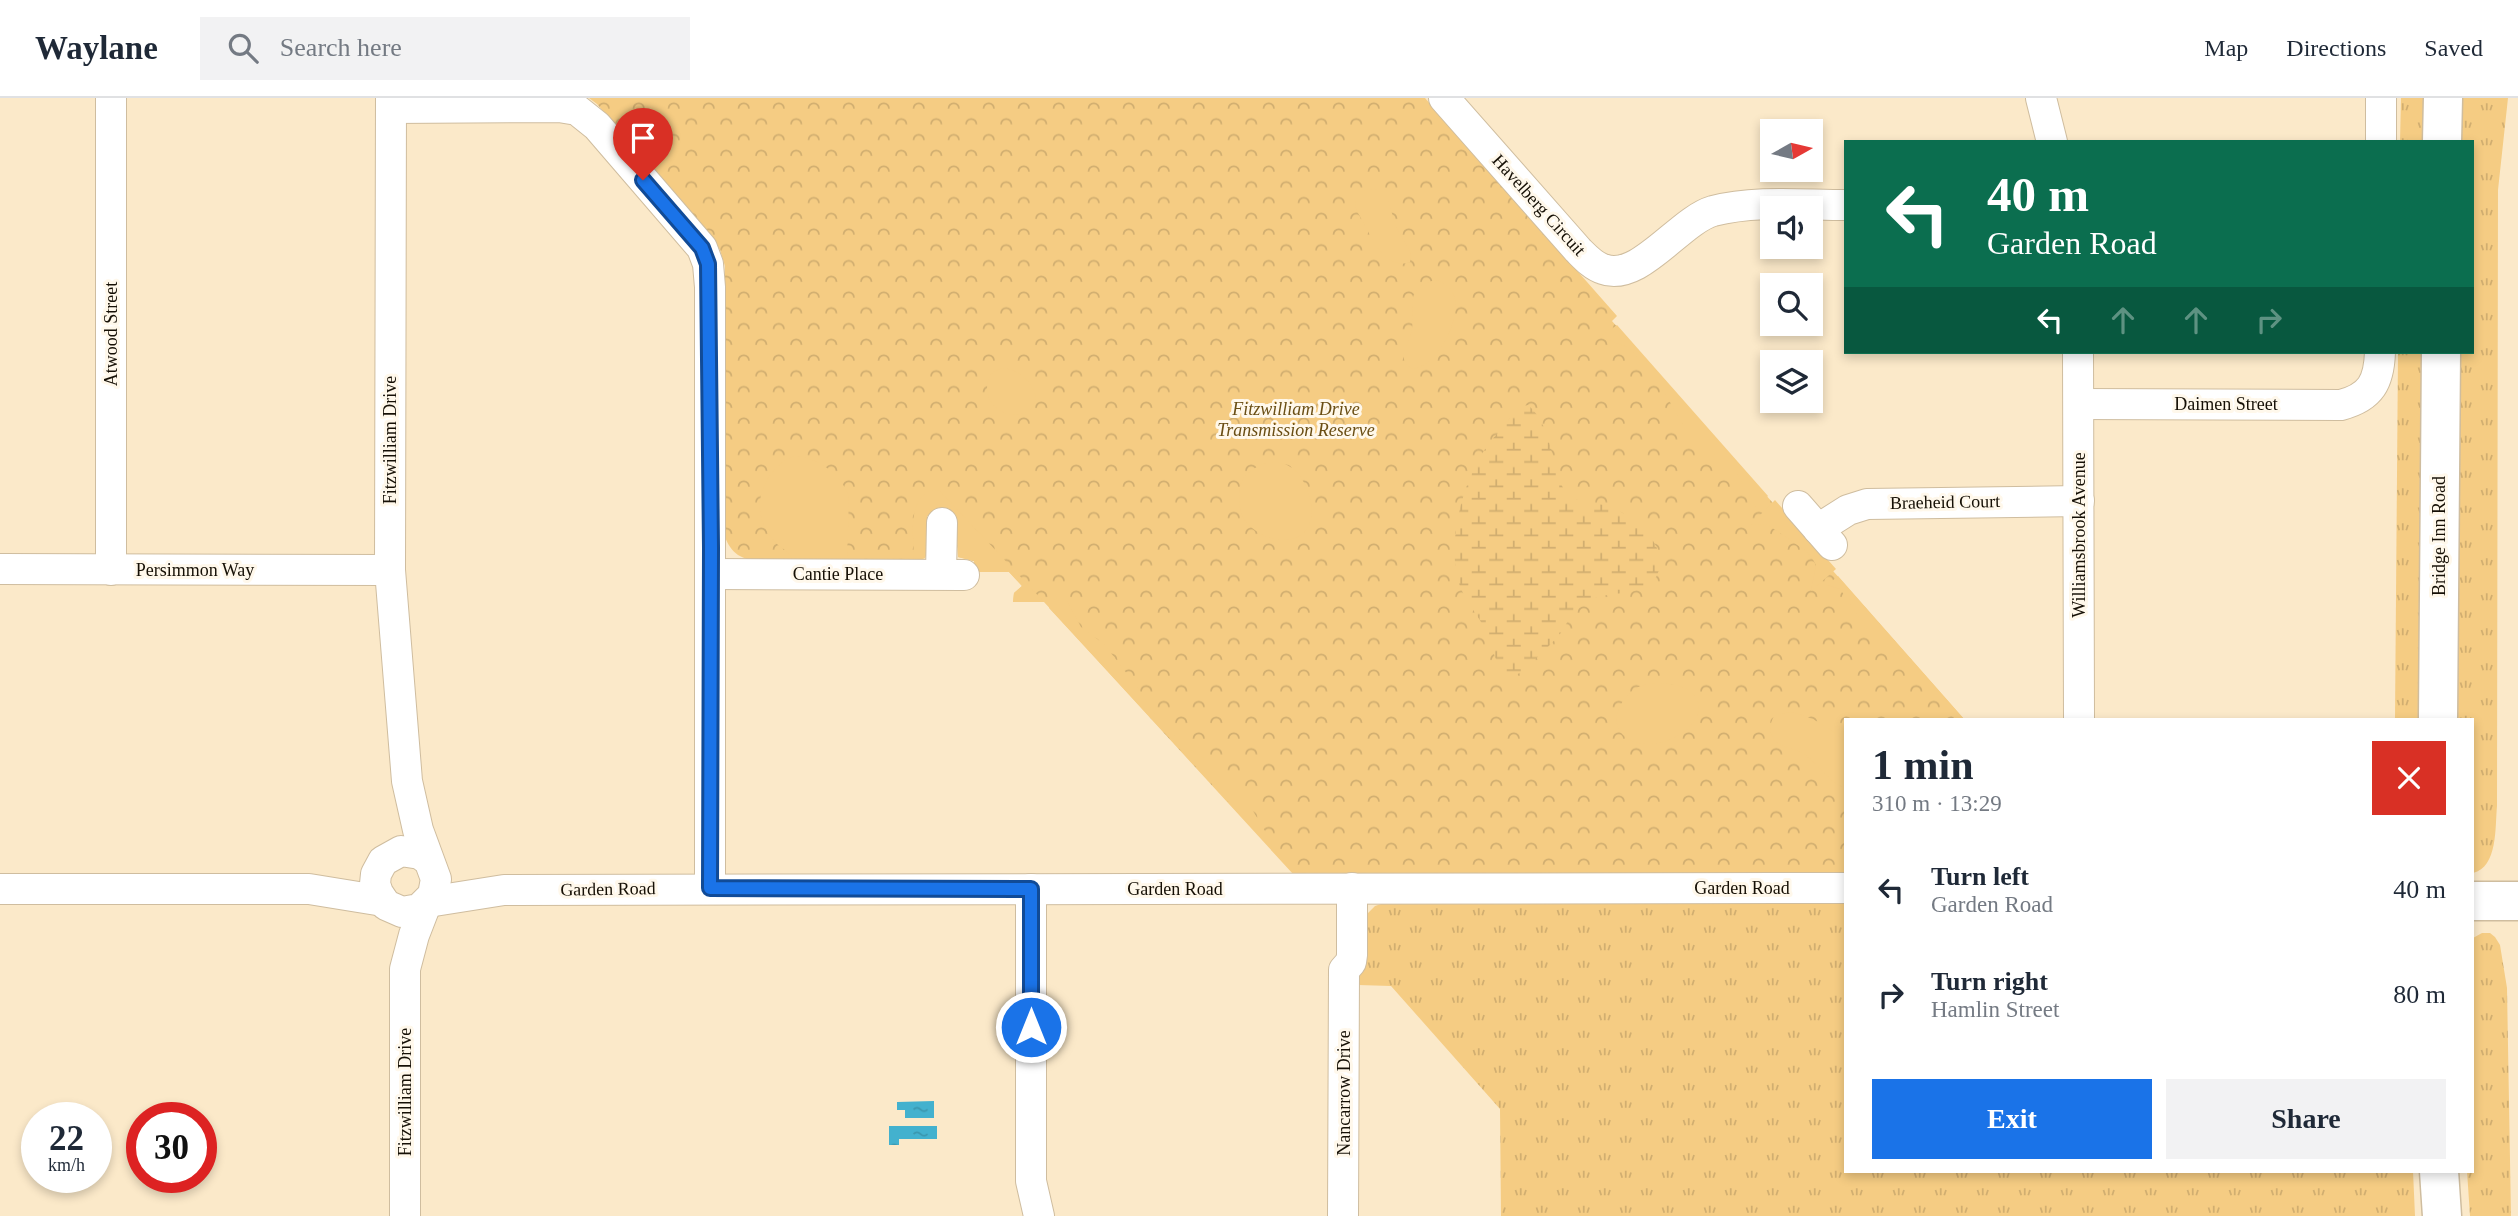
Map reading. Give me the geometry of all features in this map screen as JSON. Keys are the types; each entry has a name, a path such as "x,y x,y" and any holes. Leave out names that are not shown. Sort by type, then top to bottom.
{"main road":[{"path":"2442,140 2443,98"},
{"name":"Bridge Inn Road","path":"2438,718 2441,354"},
{"path":"2474,901 2518,901"},
{"path":"2439,1173 2442,1216"}],"street":[{"name":"Atwood Street","path":"111,98 111,570"},
{"name":"Havelberg Circuit","path":"1444,98 1578,250 1603,270 1613,271 1638,264 1693,220 1714,211 1765,205 1844,205"},
{"path":"2041,98 2052,140"},
{"path":"2381,98 2381,140"},
{"path":"391,103 559,107 577,110 597,126 702,248 708,264 710,287 710,888"},
{"name":"Fitzwilliam Drive","path":"391,103 390,570 407,781 417,827 429,862"},
{"name":"Williamsbrook Avenue","path":"2078,354 2079,718"},
{"name":"Daimen Street","path":"2080,404 2341,405 2357,400 2370,391 2376,378 2380,354"},
{"name":"Braeheid Court","path":"1798,506 1825,537 1848,510 1867,504 2079,501"},
{"name":"Cantie Place","path":"711,574 953,575 942,523"},
{"name":"Persimmon Way","path":"0,569 390,570"},
{"name":"Fitzwilliam Drive","path":"382,863 394,835 407,781"},
{"path":"0,889 309,890 385,903 402,912 419,909 427,903 436,887 436,879 429,862 420,854 401,851 382,863 309,890"},
{"name":"Garden Road","path":"429,862 469,880 504,890"},
{"path":"382,863 375,884 385,903"},
{"name":"Nancarrow Drive","path":"1343,1216 1344,970 1351,962 1352,955 1344,888"},
{"name":"Garden Road","path":"427,903 504,890 1844,888"},
{"path":"1031,889 1031,1181 1039,1216"},
{"name":"Fitzwilliam Drive","path":"385,903 405,969"},
{"name":"Fitzwilliam Drive","path":"405,1216 405,969 414,935 427,903"},
{"path":"1019,1216 1031,1181"}],"green space":[{"name":"Fitzwilliam Drive Transmission Reserve","path":"589,98 1425,98 1617,316 1612,321 1963,718 1844,718 1844,874 1293,874 1044,602 1013,602 1014,593 1022,586 1009,572 974,572 974,561 958,557 956,516 927,516 927,552 925,558 920,560 756,561 743,558 734,551 723,530 725,266 720,250 710,235"},
{"path":"2401,98 2430,98 2429,140 2400,140"},
{"path":"2454,98 2508,98 2498,190 2497,806 2491,855 2487,863 2474,872 2474,718 2452,718 2453,354 2474,354 2474,140 2454,140"},
{"path":"1377,190 1388,200 1396,227 1411,253 1410,262 1401,264 1387,258 1371,236 1355,201 1364,191"},
{"path":"1435,280 1448,286 1454,297 1452,327 1435,355 1424,365 1412,369 1404,360 1404,350 1412,330 1414,293 1418,288"},
{"path":"1617,325 1768,496 1756,507 1737,474 1685,429 1666,395 1633,352 1600,337"},
{"path":"2398,354 2428,354 2425,718 2395,718"},
{"path":"1002,368 1019,373 1031,386 1036,397 1027,412 1002,412 990,399 987,389 989,378 992,373"},
{"path":"1528,405 1544,427 1559,477 1569,495 1580,501 1615,508 1626,516 1651,538 1658,550 1660,564 1656,577 1648,585 1638,590 1599,597 1577,607 1555,640 1513,678 1507,677 1500,667 1487,633 1462,591 1456,573 1456,531 1467,487 1485,448 1519,409"},
{"path":"796,456 813,460 829,469 846,489 849,497 847,560 792,560 766,530 760,514 763,489 776,469 787,459"},
{"path":"1266,463 1287,465 1305,484 1311,502 1311,520 1302,534 1294,539 1275,539 1257,532 1241,513 1239,493 1244,477"},
{"path":"932,490 940,491 1044,602 1013,602 1014,593 1022,586 1009,572 974,572 974,561 958,557 956,516 927,516 927,552 925,558 914,560 915,511 918,502"},
{"path":"1775,500 1836,569 1811,591 1816,565 1806,551 1768,525 1751,524"},
{"path":"1838,576 1963,718 1954,718 1867,629 1840,589 1827,585"},
{"path":"1059,597 1067,601 1081,627 1104,644 1154,713 1175,736 1206,759 1244,796 1271,841 1272,849 1049,608 1049,602"},
{"path":"1660,683 1680,686 1691,692 1698,703 1698,714 1691,725 1666,741 1651,744 1636,742 1623,735 1617,717 1625,698 1644,685"},
{"path":"1789,712 1805,716 1834,732 1844,741 1844,787 1834,782 1802,753 1775,741 1771,730 1774,716"},
{"path":"1844,902 1844,1173 2413,1173 2415,1216 1501,1216 1500,1109 1391,986 1358,985 1361,920 1375,906 1384,903"},
{"path":"2482,933 2490,933 2495,937 2500,945 2507,988 2511,1216 2470,1216 2467,1173 2474,1173 2474,937"}],"water":[{"path":"934,1101 934,1118 905,1118 905,1110 897,1110 897,1102"},
{"path":"889,1126 937,1126 937,1139 899,1139 899,1145 889,1145"}],"route":[{"path":"643,180 702,248 708,264 710,888 1031,889 1031,1027"}]}
